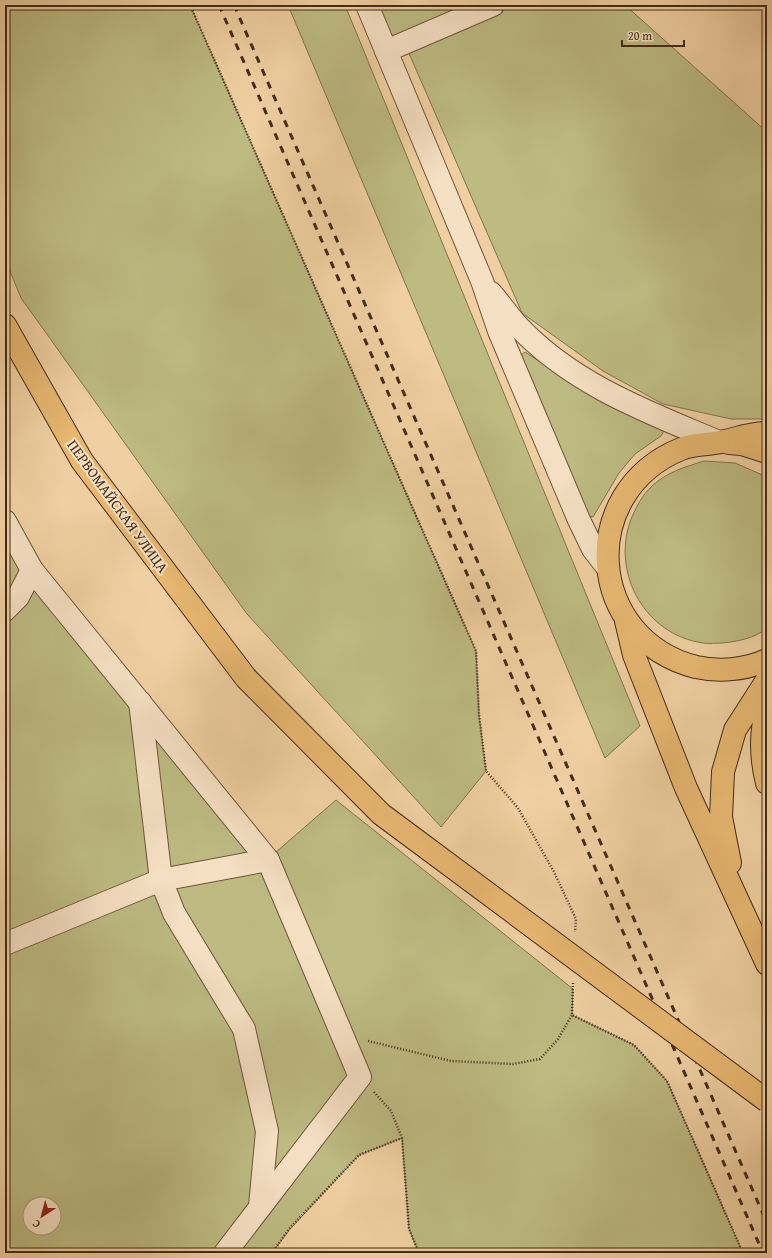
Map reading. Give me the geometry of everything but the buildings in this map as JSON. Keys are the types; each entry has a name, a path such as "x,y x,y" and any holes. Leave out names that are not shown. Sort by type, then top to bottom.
{"main road":[{"name":"ПЕРВОМАЙСКАЯ УЛИЦА","path":"5,325 82,461 246,678 381,814 767,1101"},
{"path":"767,433 752,433 719,442 700,444 682,449 660,460 636,480 624,495 616,512 608,542 608,567 613,593 625,618 634,655 683,780 767,964"},
{"path":"719,442 742,444 767,452"},
{"path":"625,618 637,633 651,646 668,657 685,664 704,669 723,670 742,668 767,660"},
{"path":"737,900 721,817 723,772 735,730 767,680"},
{"path":"767,710 763,724 762,750 767,783"}],"street":[{"path":"367,5 482,281 499,331 579,520 593,549 608,567"},
{"path":"386,51 493,5"},
{"path":"482,281 516,324 532,339 571,370 603,390 635,407 719,442"},
{"path":"5,521 32,570 268,860 360,1077 225,1253"},
{"path":"5,610 18,597 32,570"},
{"path":"140,702 160,880 174,913 244,1030 267,1131 260,1206"},
{"path":"5,944 160,880 268,860"}],"path":[{"path":"190,5 476,651 479,715 486,771 518,808 554,872 576,919 575,935"},
{"path":"342,1035 451,1061 513,1064 540,1059 558,1039 572,1015 573,982"},
{"path":"572,1015 634,1045 667,1081 742,1253"},
{"path":"360,1077 390,1111 402,1138 409,1229 419,1253"},
{"path":"272,1253 290,1229 359,1155 402,1138"}],"shaded area":[{"path":"5,5 190,5 476,651 479,715 486,771 441,827 247,614 21,298 5,259"},
{"path":"288,5 345,5 640,726 605,758"},
{"path":"367,5 493,5 386,51"},
{"path":"503,5 625,5 767,132 767,419 731,419 663,404 603,371 522,313 408,51"},
{"path":"525,352 594,397 664,431 661,436 635,454 619,473 593,517 586,515 520,356"},
{"path":"704,461 735,463 767,477 767,628 752,637 733,642 703,643 683,638 665,628 650,615 638,599 630,581 626,562 626,542 630,522 645,494 652,486 664,477 683,468"},
{"path":"5,521 268,859 336,800 573,989 572,1015 634,1045 667,1081 743,1253 419,1253 409,1229 402,1138 359,1155 290,1229 272,1253 5,1253"}],"railway":[{"path":"219,5 763,1253"},
{"path":"234,5 767,1223"}]}
